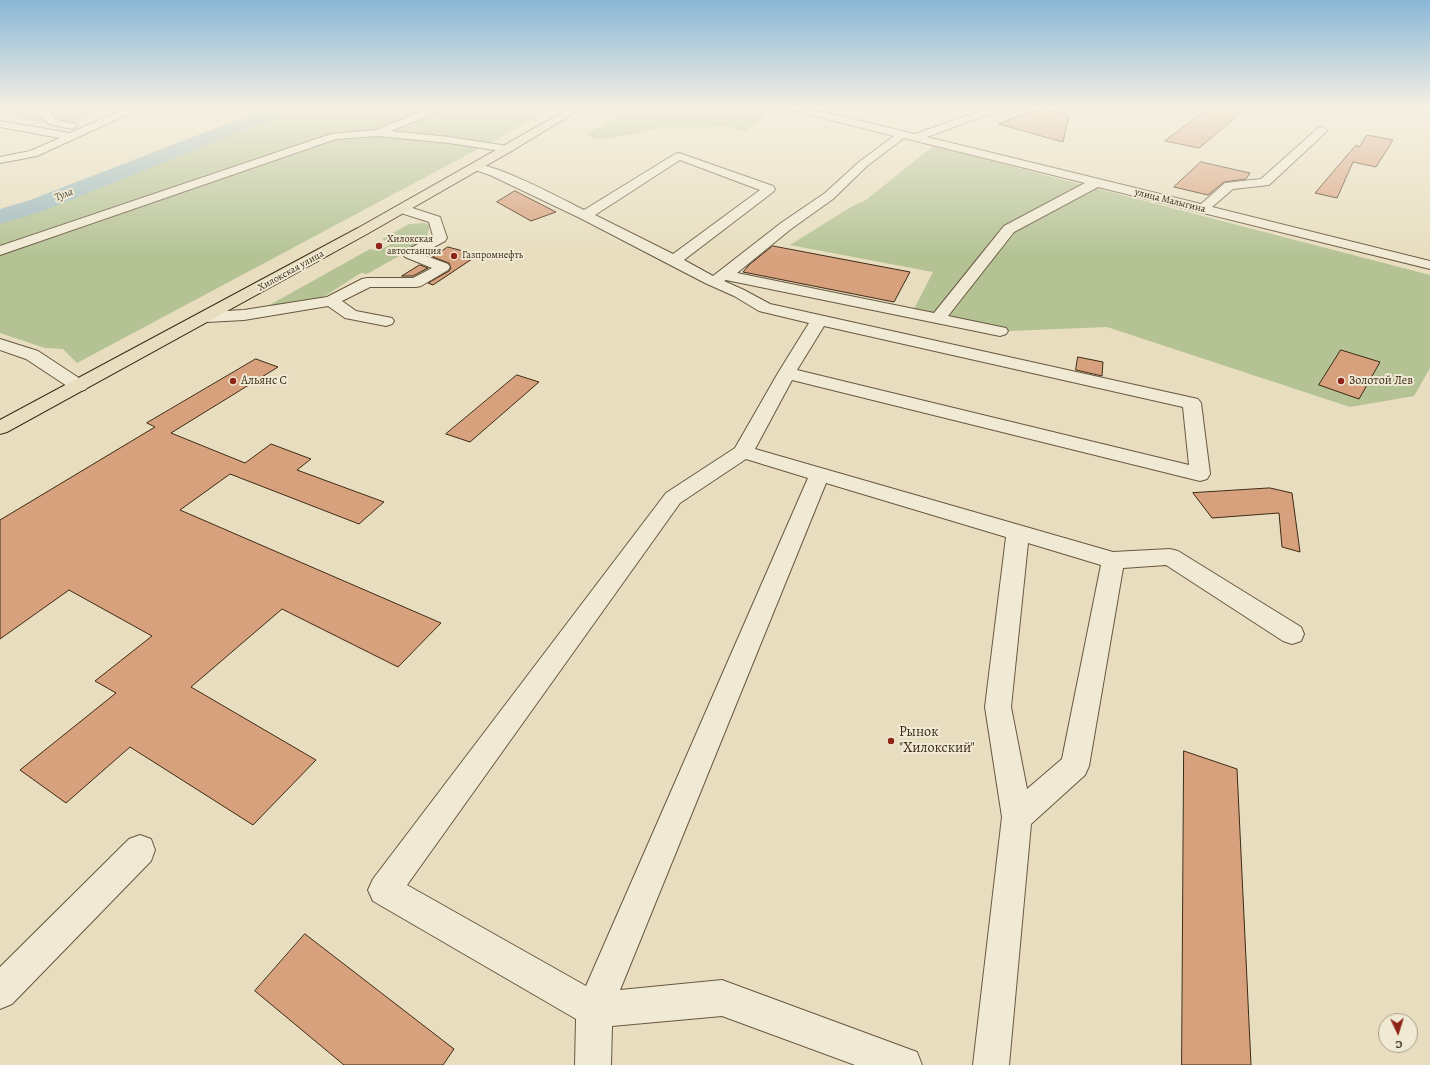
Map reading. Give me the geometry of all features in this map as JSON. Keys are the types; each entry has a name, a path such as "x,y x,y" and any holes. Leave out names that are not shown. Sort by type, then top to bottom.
{"highway":[{"name":"Хилокская улица","path":"0,428 207,317 403,209 492,158"}],"street":[{"path":"0,160 13,158"},
{"path":"0,251 272,158"},
{"path":"585,215 676,158"},
{"path":"674,260 769,189 684,158"},
{"path":"717,278 829,196 871,158"},
{"name":"улица Малыгина","path":"1000,158 1430,265"},
{"path":"1202,209 1229,186 1265,182 1292,158"},
{"path":"476,167 494,172 585,215 674,260 717,278 765,308 1192,403 1200,474 787,373"},
{"path":"938,318 1009,229 1097,182"},
{"path":"207,317 244,315 331,301 367,282 416,283 443,267 410,254 440,238 435,220 403,209"},
{"path":"717,278 938,318 1000,332"},
{"path":"331,301 351,315 386,321"},
{"path":"819,320 787,373 743,452 673,498 384,890 594,1010 722,998 904,1065"},
{"path":"0,344 32,355 79,386"},
{"path":"743,452 1113,560 1170,557 1292,634"},
{"path":"593,1065 594,1010 820,474"},
{"path":"991,1065 1017,817 998,707 1018,532"},
{"path":"1017,817 1075,766 1113,560"},
{"path":"0,992 140,850"}],"green space":[{"path":"173,158 462,158 77,363 63,349 45,348 0,333 0,223 47,209"},
{"path":"918,158 978,158 1430,275 1430,368 1414,396 1350,407 1107,327 1010,331 914,309 933,272 790,245 851,207 866,200"},
{"path":"425,223 430,225 426,241 367,274 361,273 320,299 266,307 370,249 378,251 391,244 382,239 409,224"}],"building":[{"path":"1345,158 1382,158 1376,167 1353,162 1337,198 1315,193"},
{"path":"1201,162 1250,173 1246,179 1224,182 1208,195 1174,187"},
{"path":"515,191 556,212 531,221 497,202"},
{"path":"773,246 910,272 894,302 743,272 749,265"},
{"name":"Газпромнефть","path":"448,247 478,255 433,285 428,283 449,271 451,268 449,263 433,257"},
{"path":"420,265 428,268 413,276 402,276"},
{"path":"1341,350 1380,362 1359,399 1319,385"},
{"path":"1078,357 1103,362 1102,376 1076,370"},
{"path":"256,359 278,367 171,433 245,463 271,444 311,459 297,470 384,502 359,524 230,474 180,510 441,623 398,667 282,609 191,687 316,760 253,825 130,747 66,803 20,770 116,693 95,681 152,636 69,590 0,639 0,520 155,427 147,423"},
{"path":"517,375 539,382 470,442 446,434"},
{"path":"1270,488 1292,493 1300,552 1282,547 1279,513 1212,518 1193,493"},
{"path":"1184,751 1237,769 1251,1065 1182,1065"},
{"path":"305,934 454,1049 443,1065 344,1065 255,991"}],"waterway":[{"name":"Тула","path":"0,217 38,205 157,158"}],"place":[{"name":"Хилокская автостанция","path":"379,246"},
{"name":"Газпромнефть","path":"454,256"},
{"name":"Альянс С","path":"233,381"},
{"name":"Золотой Лев","path":"1341,381"},
{"name":"Рынок \"Хилокский\"","path":"891,741"}]}
